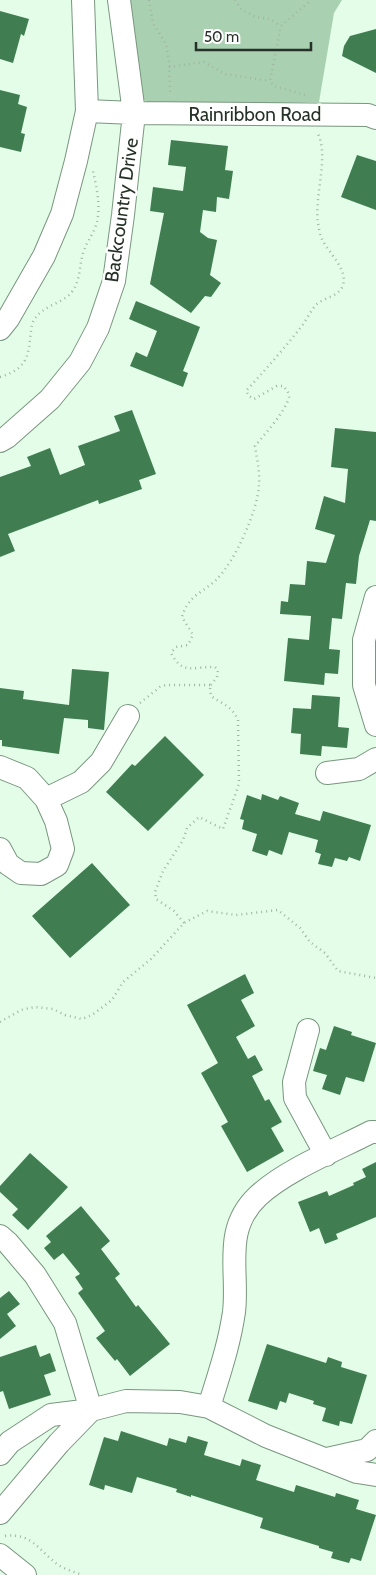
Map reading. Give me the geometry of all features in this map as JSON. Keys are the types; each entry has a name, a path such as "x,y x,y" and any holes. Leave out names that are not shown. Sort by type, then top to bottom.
{"street":[{"path":"0,329 44,256 62,214 76,161 87,111 83,0"},
{"name":"Backcountry Drive","path":"0,441 50,399 80,362 98,328 114,281 134,113 119,0"},
{"name":"Rainribbon Road","path":"87,111 170,114 368,115 376,118"},
{"path":"375,608 364,640 364,685 376,724"},
{"path":"46,800 81,782 101,762 128,716"},
{"path":"327,773 359,769 376,759"},
{"path":"0,767 27,778 46,800 56,821 63,849 57,865 41,874 22,873 8,864 0,848"},
{"path":"308,1030 294,1082 295,1098 326,1155"},
{"path":"209,1407 228,1350 234,1309 234,1240 244,1213 257,1197 279,1180 371,1132 376,1132"},
{"path":"0,1236 35,1275 65,1323 91,1410"},
{"path":"0,1454 10,1442 51,1415 91,1410 126,1401 180,1402 209,1407 266,1436 357,1472 376,1475"},
{"path":"0,1513 59,1443 91,1410"},
{"path":"327,1459 367,1450 376,1441"},
{"path":"0,1546 25,1575"}],"path":[{"path":"149,0 153,24 166,44 169,67 170,114"},
{"path":"235,0 242,10 256,17 270,19 281,26"},
{"path":"270,81 281,26 311,0"},
{"path":"169,67 204,62 225,74 270,81 274,86 304,94 311,102 315,128 321,139 323,149 318,189 318,222 322,240 343,274 343,285 337,294 321,300 314,306 302,326 246,391 254,399 277,386 284,386 289,397 273,424 255,446 259,484 258,497 241,542 229,566 222,574 188,602 182,617 193,635 188,645 176,647 171,653 181,667 190,669 215,667 218,670 211,685 211,696 234,710 238,720 239,784 223,830 199,817 188,828 157,884 156,899 174,912 184,923"},
{"path":"0,377 13,372 27,359 31,329 36,317 65,298 76,286 83,251 95,227 97,217 98,194 91,164"},
{"path":"128,716 147,696 160,687 177,684 211,685"},
{"path":"0,1022 21,1010 35,1007 53,1009 65,1015 82,1018 92,1015 112,1000 124,982 151,959 184,923 207,911 236,915 278,910 300,928 310,942 325,953 338,971 376,978"},
{"path":"0,1546 9,1536 25,1537 36,1544 58,1565 82,1575"}],"green space":[{"path":"125,0 342,0 334,13 319,102 154,105 144,100 137,92"}],"building":[{"path":"0,11 29,19 24,36 21,34 13,63 0,59"},
{"path":"376,29 376,73 342,56 344,46 350,36"},
{"path":"0,90 20,95 18,104 27,107 21,133 25,134 21,152 0,147"},
{"path":"171,140 228,146 225,170 233,171 229,199 217,197 216,212 203,210 200,232 208,238 217,240 210,275 221,283 211,297 205,296 191,313 150,284 164,213 150,211 153,187 183,191 186,167 168,165"},
{"path":"357,155 376,161 376,210 341,197"},
{"path":"136,301 200,327 183,371 188,373 183,387 130,366 136,352 147,357 157,331 129,319"},
{"path":"132,410 156,474 139,480 142,489 99,504 98,500 8,534 15,551 0,557 0,477 31,466 27,457 50,448 60,475 85,465 78,446 120,431 114,416"},
{"path":"335,428 376,432 376,521 370,520 359,556 356,584 346,583 342,619 332,618 329,649 340,650 338,674 325,673 324,685 284,681 288,638 309,640 311,616 280,614 281,601 288,602 290,584 305,585 307,561 326,563 335,535 315,529 324,496 345,503 348,469 331,467"},
{"path":"72,669 109,672 104,730 88,728 88,720 64,718 59,754 2,746 2,740 0,740 0,688 24,691 23,699 69,705"},
{"path":"312,695 340,697 338,727 349,728 347,748 322,746 321,756 300,754 301,734 291,733 293,708 311,709"},
{"path":"165,736 204,775 148,831 106,792 132,764 135,766"},
{"path":"262,794 278,800 280,796 299,803 295,814 320,821 323,811 371,825 360,861 349,857 347,861 335,858 332,867 318,864 321,854 315,852 318,840 289,832 282,855 269,850 267,856 252,851 257,834 242,829 244,820 240,819 247,795 261,800"},
{"path":"92,863 130,905 70,958 32,916"},
{"path":"245,974 254,993 241,1000 255,1026 236,1037 248,1059 255,1055 263,1070 252,1076 265,1101 269,1099 282,1122 271,1128 284,1151 247,1172 221,1126 228,1122 201,1073 218,1063 187,1005"},
{"path":"334,1026 352,1032 351,1035 376,1043 364,1082 346,1077 340,1095 322,1089 327,1075 313,1071 320,1048 326,1050"},
{"path":"30,1153 68,1187 28,1230 12,1215 18,1209 0,1192 0,1186"},
{"path":"376,1162 376,1217 336,1234 338,1239 325,1244 319,1228 310,1232 298,1202 327,1191 329,1196 354,1185 353,1183 366,1177 362,1169"},
{"path":"81,1206 110,1241 101,1249 120,1274 115,1278 136,1307 138,1305 170,1344 130,1376 117,1359 115,1361 96,1338 105,1331 78,1293 83,1289 75,1277 80,1274 63,1253 54,1260 44,1248 51,1242 46,1236"},
{"path":"9,1291 20,1304 7,1314 16,1326 0,1339 0,1298"},
{"path":"267,1344 326,1363 328,1357 342,1362 341,1367 367,1375 352,1424 340,1421 339,1426 322,1421 326,1408 313,1404 314,1401 289,1393 286,1403 280,1401 277,1410 248,1401"},
{"path":"36,1345 40,1357 50,1353 56,1371 44,1375 51,1395 9,1409 3,1391 0,1392 0,1357"},
{"path":"121,1431 167,1446 169,1438 186,1443 188,1436 208,1442 204,1455 240,1466 242,1459 261,1465 256,1480 294,1492 296,1485 335,1497 336,1493 359,1500 356,1509 376,1515 361,1561 351,1558 349,1563 331,1558 333,1552 319,1548 319,1546 260,1528 263,1518 191,1495 191,1497 176,1492 177,1489 137,1477 132,1493 105,1485 104,1490 89,1485 104,1437 118,1441"}]}
